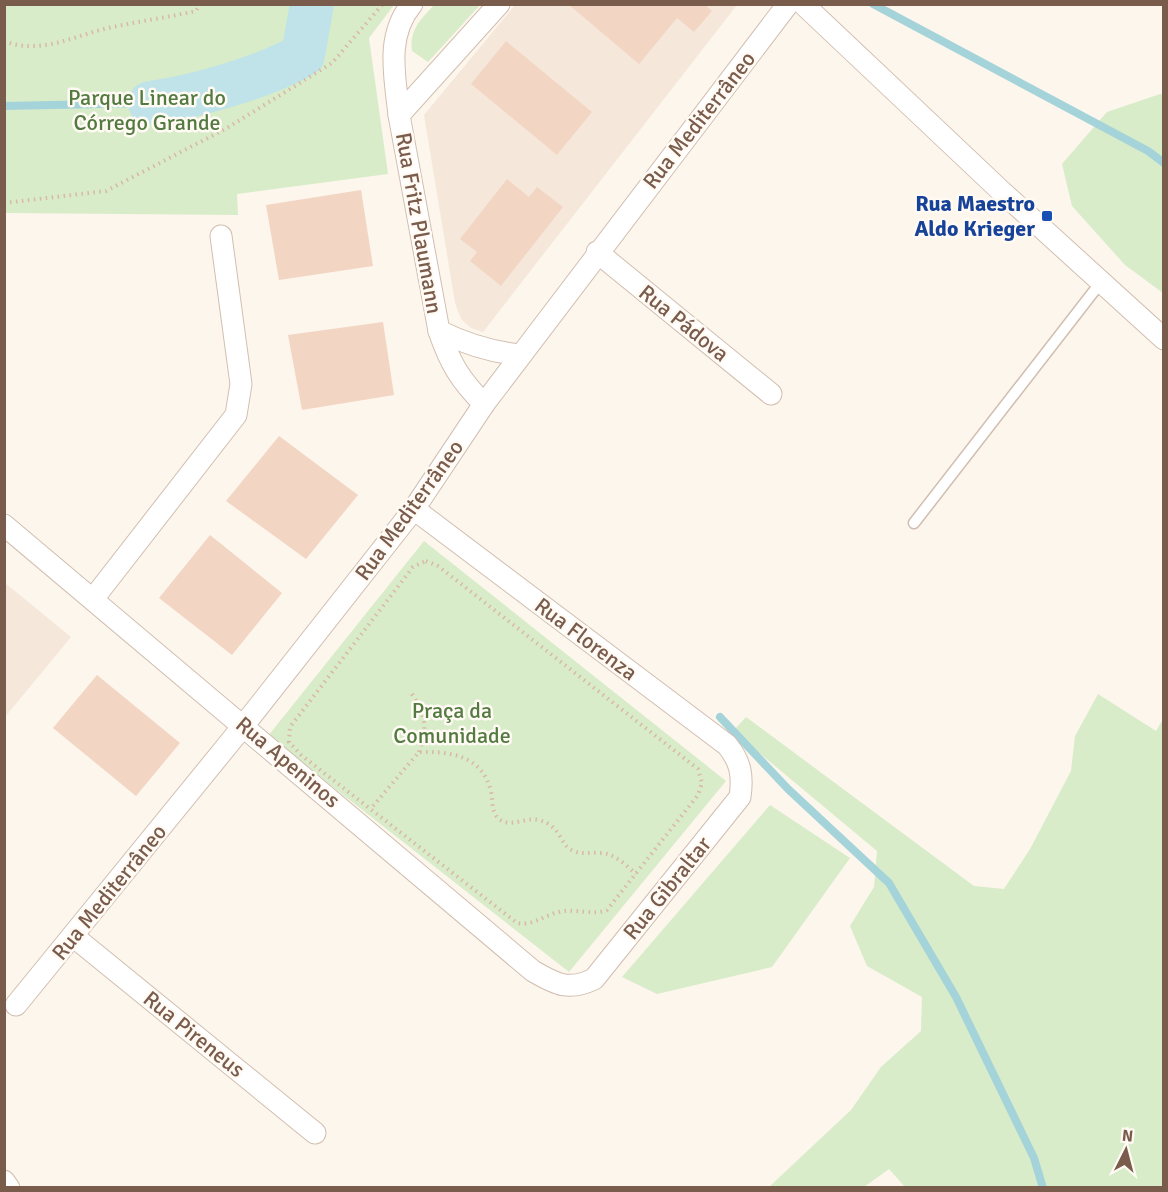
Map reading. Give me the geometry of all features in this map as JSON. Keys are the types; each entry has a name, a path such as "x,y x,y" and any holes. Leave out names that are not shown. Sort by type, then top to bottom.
{"street":[{"name":"Rua Fritz Plaumann","path":"412,4 405,12 395,36 393,65 399,115 439,331 450,361 463,383 484,404"},
{"name":"Rua Fritz Plaumann","path":"399,115 499,4"},
{"name":"Rua Mediterrâneo","path":"16,1005 244,725 414,509 484,404 597,252 788,4"},
{"path":"803,4 1164,339"},
{"path":"93,599 236,415 241,384 221,236"},
{"name":"Rua Pádova","path":"597,252 771,394"},
{"name":"Rua Fritz Plaumann","path":"439,331 465,344 492,352 520,356"},
{"name":"Rua Florenza","path":"414,509 727,746 738,758 742,779"},
{"name":"Rua Apeninos","path":"4,525 533,970 554,983 577,987"},
{"name":"Rua Gibraltar","path":"577,987 594,979 733,806 740,796 742,779"},
{"name":"Rua Pireneus","path":"73,936 315,1133"},
{"path":"4,1181 9,1188"}],"lane":[{"path":"914,523 1101,282"}],"path":[{"path":"4,41 21,48 69,40 111,27 196,11 200,4"},
{"path":"4,203 106,191 226,128 333,63 382,4"},
{"path":"426,561 438,566 698,769 702,783 698,795 636,874 608,910 599,914 581,909 559,912 528,925 518,923 301,755 290,742 290,727 413,567 426,561"},
{"path":"370,809 419,752 425,732 424,713 412,694"},
{"path":"419,752 455,753 472,762 485,775 491,793 492,808 498,819 508,823 535,819 548,822 573,851 603,852 636,874"}],"shaded area":[{"path":"515,5 737,5 483,332 471,328 461,319 455,303 424,115"},
{"path":"5,583 71,637 5,717"}],"green space":[{"name":"Parque Linear do Córrego Grande","path":"5,5 394,5 369,38 388,174 237,194 238,215 5,213"},
{"path":"434,5 480,5 428,62 412,51 412,37 417,25"},
{"path":"1164,94 1163,293 1125,265 1072,206 1062,164 1107,112"},
{"name":"Praça da Comunidade","path":"424,541 726,781 569,972 268,736"},
{"path":"1098,694 1156,731 1163,719 1163,1187 905,1187 889,1169 864,1187 769,1187 851,1110 881,1067 921,1031 922,997 867,966 850,926 874,887 877,851 733,731 746,717 974,886 1004,889 1030,849 1071,771 1075,736"},
{"path":"770,805 850,858 772,967 657,994 622,977"}],"water":[{"path":"306,5 317,5 297,53 266,77 150,111 150,103 270,68 292,51"}],"building":[{"path":"568,4 704,4 712,11 694,32 677,18 639,64"},
{"path":"506,41 592,112 557,155 471,84"},
{"path":"507,179 529,197 537,187 563,207 501,286 470,261 477,252 460,239"},
{"path":"361,190 373,266 279,280 266,205"},
{"path":"383,322 394,395 302,410 288,335"},
{"path":"279,436 358,495 306,559 226,501"},
{"path":"210,535 282,593 232,655 159,598"},
{"path":"97,675 180,743 136,796 53,728"}],"waterway":[{"path":"150,103 229,85 269,71 303,55 312,4"},
{"path":"873,4 1148,151 1164,163"},
{"path":"4,106 150,103"},
{"path":"720,717 788,789 889,883 956,997 1034,1158 1043,1188"}],"place":[{"name":"Rua Maestro Aldo Krieger","path":"1047,216"}]}
